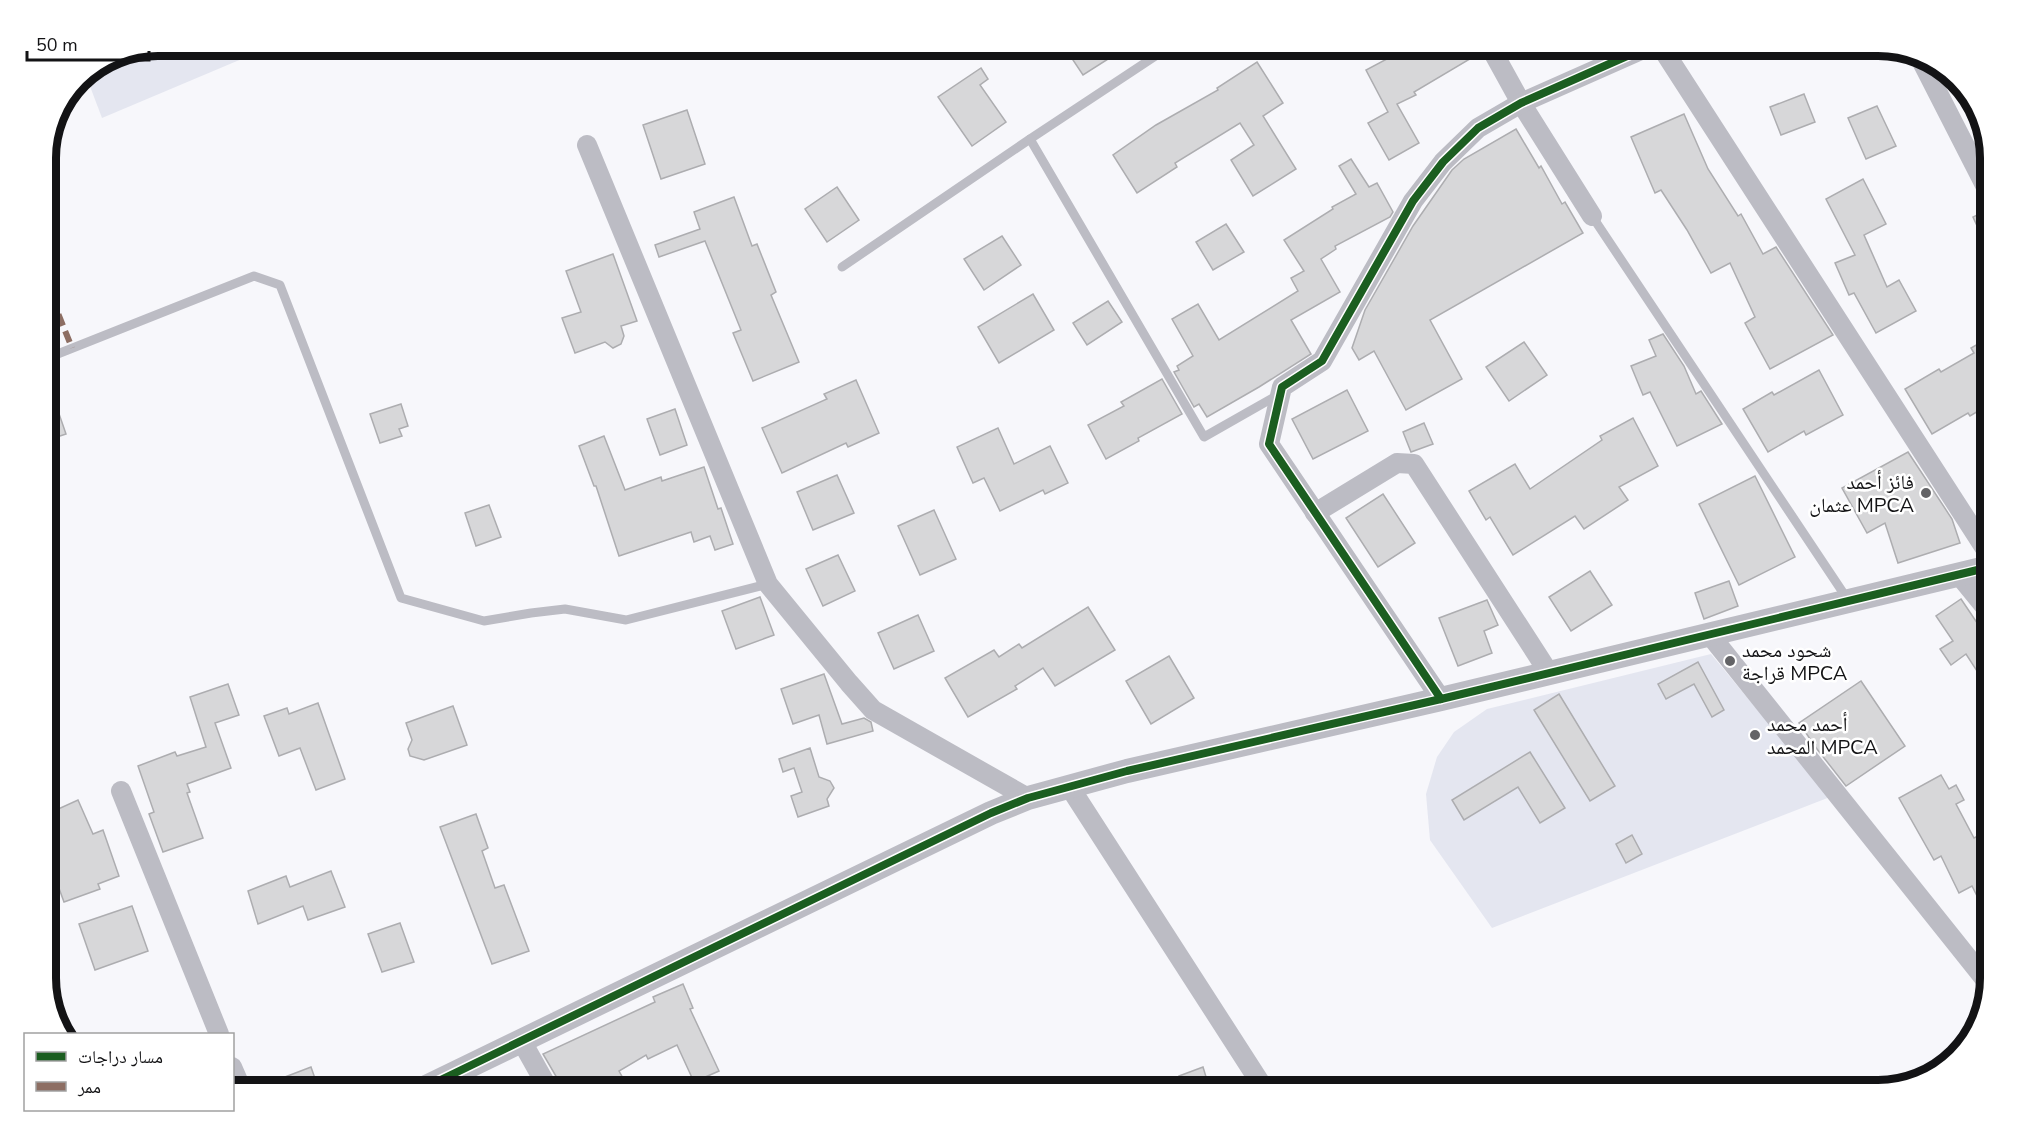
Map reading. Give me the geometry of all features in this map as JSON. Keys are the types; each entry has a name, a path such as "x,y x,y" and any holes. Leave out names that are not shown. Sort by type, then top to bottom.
{"street":[{"path":"1495,56 1521,103 1592,216"},
{"path":"1441,699 1269,444 1280,393 1282,387 1322,361 1413,201 1443,162 1478,128 1521,103 1627,56"},
{"path":"1667,56 1979,540"},
{"path":"1925,67 1979,174"},
{"path":"587,145 768,584 873,710 1028,798"},
{"path":"1315,513 1397,463 1414,464 1549,673"},
{"path":"440,1080 991,813 1028,798 1139,768 1441,699 1980,570"},
{"path":"1959,575 1980,600"},
{"path":"1710,635 1980,972"},
{"path":"1069,786 1259,1080"},
{"path":"121,791 218,1033"},
{"path":"521,1040 543,1080"}],"lane":[{"path":"842,267 1155,56"},
{"path":"1030,139 1204,437 1280,393"},
{"path":"1592,216 1850,602"},
{"path":"56,355 254,276 280,285 401,598 484,621 565,609 626,620 768,584"}],"shaded area":[{"path":"249,56 102,118 89,83 119,63 138,57"},
{"path":"1711,654 1830,797 1492,928 1430,840 1426,794 1437,757 1454,732 1487,709"}],"building":[{"path":"1070,56 1113,56 1083,75"},
{"path":"1392,56 1475,56 1414,92 1416,95 1397,104 1419,143 1389,160 1368,123 1388,112 1366,70"},
{"path":"1257,62 1283,103 1263,116 1296,169 1253,196 1231,160 1254,145 1240,123 1175,163 1177,167 1137,193 1113,155 1156,125 1218,90 1217,88"},
{"path":"981,68 988,79 980,85 1006,122 972,146 938,97"},
{"path":"1804,94 1815,122 1781,135 1770,107"},
{"path":"1877,106 1896,146 1866,159 1848,118"},
{"path":"687,110 705,164 661,179 643,125"},
{"path":"1684,114 1708,169 1738,216 1741,214 1763,254 1776,247 1833,335 1770,369 1745,323 1755,317 1730,263 1711,273 1661,190 1655,193 1631,137"},
{"path":"1516,129 1539,168 1541,166 1562,204 1565,202 1583,233 1430,320 1462,379 1406,410 1374,351 1359,360 1352,348 1365,310 1413,226 1452,170 1464,159"},
{"path":"1351,159 1369,187 1377,183 1393,212 1390,217 1335,246 1336,249 1321,259 1340,292 1291,320 1311,354 1207,417 1199,404 1194,407 1174,372 1179,370 1177,366 1193,356 1172,319 1198,304 1219,340 1298,291 1291,278 1304,271 1284,240 1333,209 1332,207 1356,194 1339,166"},
{"path":"1863,179 1886,224 1864,235 1887,287 1899,280 1916,311 1876,333 1854,293 1849,295 1835,263 1855,255 1826,199"},
{"path":"837,187 859,220 827,242 805,209"},
{"path":"734,197 752,246 757,244 776,292 771,295 799,362 753,381 733,333 741,330 705,241 659,257 655,245 700,229 694,212"},
{"path":"1979,214 1979,230 1973,217"},
{"path":"1226,224 1244,252 1213,270 1196,242"},
{"path":"1002,236 1021,265 984,290 964,259"},
{"path":"613,254 637,321 621,326 624,336 621,344 613,348 605,342 575,353 562,318 581,312 566,271"},
{"path":"1033,294 1054,330 999,363 978,327"},
{"path":"1108,301 1122,322 1087,345 1073,323"},
{"path":"1663,334 1684,366 1696,394 1701,391 1722,424 1677,446 1650,392 1643,395 1631,366 1656,356 1649,340"},
{"path":"1524,342 1547,375 1509,401 1486,367"},
{"path":"1979,343 1979,410 1970,416 1968,413 1932,434 1905,389 1939,369 1941,372 1974,353 1971,348"},
{"path":"1819,370 1843,415 1806,435 1804,431 1768,452 1743,409 1772,392 1774,395"},
{"path":"1162,379 1182,414 1106,459 1088,425 1124,406 1121,402"},
{"path":"856,380 879,433 848,447 846,443 782,473 762,428 827,399 824,394"},
{"path":"1347,390 1368,431 1313,459 1292,419"},
{"path":"401,404 408,426 399,429 402,436 380,443 370,414"},
{"path":"56,405 66,434 56,437"},
{"path":"675,409 687,445 660,455 647,419"},
{"path":"1633,418 1658,466 1619,487 1628,500 1584,529 1575,516 1513,555 1490,517 1486,520 1469,491 1515,464 1530,489 1602,440 1600,436"},
{"path":"1424,423 1433,444 1411,452 1403,432"},
{"path":"998,428 1014,464 1050,446 1068,483 1045,494 1043,490 1000,511 984,478 973,483 957,447"},
{"path":"604,436 625,490 661,477 662,481 704,467 733,544 715,550 710,536 694,542 691,532 619,556 596,486 594,486 579,446"},
{"path":"1908,452 1952,519 1960,543 1898,563 1885,523 1867,533 1842,488"},
{"path":"837,475 854,513 813,530 797,492"},
{"path":"1755,476 1795,557 1739,585 1699,504"},
{"path":"1383,494 1415,543 1378,567 1346,518"},
{"path":"489,505 501,537 476,546 465,513"},
{"path":"934,510 956,559 920,575 898,526"},
{"path":"838,555 855,591 823,606 806,569"},
{"path":"1590,571 1612,605 1571,631 1549,597"},
{"path":"1729,581 1738,606 1704,619 1695,593"},
{"path":"760,597 774,635 736,649 722,611"},
{"path":"1961,599 1980,627 1980,675 1966,654 1951,665 1940,649 1953,641 1936,616"},
{"path":"1487,600 1498,625 1484,631 1492,653 1458,666 1439,618"},
{"path":"1088,607 1115,650 1055,686 1043,668 1015,686 1017,689 968,717 945,678 994,650 999,657 1019,644 1022,648"},
{"path":"918,615 934,651 894,669 878,633"},
{"path":"1169,656 1194,698 1151,724 1126,681"},
{"path":"1698,662 1724,710 1712,717 1694,684 1666,699 1658,684"},
{"path":"824,674 842,724 864,718 871,722 873,731 827,744 819,715 793,724 781,689"},
{"path":"1861,681 1905,746 1846,786 1799,723"},
{"path":"228,684 239,715 215,723 231,768 187,784 190,792 187,793 203,838 163,852 149,814 154,812 138,766 175,752 177,756 206,747 190,697"},
{"path":"1559,694 1615,786 1590,801 1534,710"},
{"path":"318,703 345,779 316,790 300,748 279,756 264,716 287,708 289,714"},
{"path":"453,706 467,745 424,760 410,756 408,749 412,740 406,723"},
{"path":"810,748 819,777 830,781 834,788 827,799 829,806 798,817 791,796 802,792 794,768 783,772 779,759"},
{"path":"1530,752 1565,808 1540,823 1518,787 1464,820 1452,800"},
{"path":"1941,775 1949,789 1956,785 1964,800 1956,804 1974,838 1980,835 1980,902 1972,886 1959,893 1941,856 1934,860 1899,798"},
{"path":"78,800 93,834 103,830 119,876 98,884 100,889 64,902 56,880 56,810"},
{"path":"476,814 488,848 482,851 495,888 504,885 529,951 492,964 440,827"},
{"path":"1632,835 1642,854 1626,863 1616,844"},
{"path":"331,871 345,907 308,920 303,906 258,924 248,891 286,876 290,887"},
{"path":"132,906 148,951 95,970 79,924"},
{"path":"400,923 414,962 382,972 368,934"},
{"path":"683,984 693,1008 690,1009 719,1071 693,1080 677,1045 648,1059 646,1055 619,1071 624,1080 558,1080 543,1054 655,1002 653,997"},
{"path":"311,1067 316,1080 286,1080 285,1077"},
{"path":"1203,1067 1207,1080 1181,1080 1179,1076"}],"marked path":[{"path":"56,308 72,348"}],"cycle path":[{"path":"1441,699 1269,444 1282,387 1322,361 1413,201 1443,162 1478,128 1521,103 1627,56"},
{"path":"441,1080 991,813 1028,798 1127,771 1441,699 1980,570"}],"place":[{"name":"فائز أحمد عثمان MPCA","path":"1926,493"},
{"name":"شحود محمد قراجة MPCA","path":"1730,661"},
{"name":"أحمد محمد المحمد MPCA","path":"1755,735"}]}
